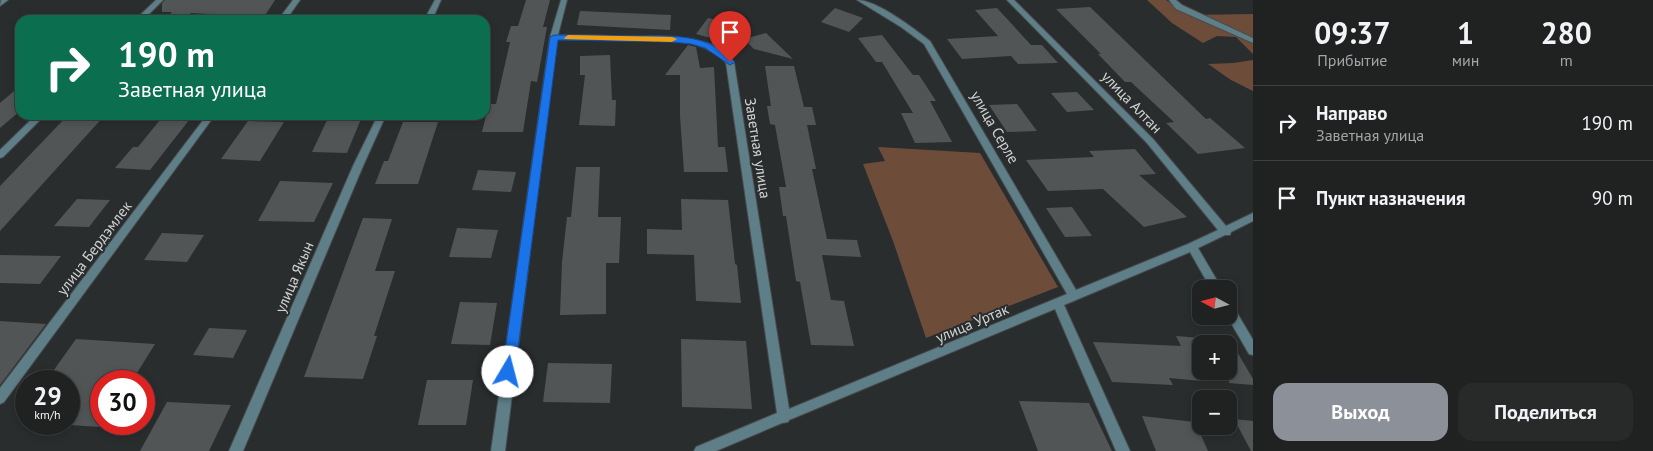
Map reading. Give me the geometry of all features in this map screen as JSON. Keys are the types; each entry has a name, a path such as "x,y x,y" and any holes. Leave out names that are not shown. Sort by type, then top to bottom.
{"street":[{"path":"0,4 5,0"},
{"path":"145,15 160,0"},
{"path":"286,15 297,0"},
{"path":"430,15 438,0"},
{"path":"498,451 554,37 564,0"},
{"name":"улица Серле","path":"860,0 904,25 927,43 1074,296"},
{"name":"улица Алтан","path":"1010,0 1150,141 1226,232"},
{"path":"1172,0 1179,7 1253,42"},
{"name":"Заветная улица","path":"554,37 692,41 721,53 730,62 784,418"},
{"path":"0,155 36,120"},
{"name":"улица Бердэмлек","path":"0,398 207,120"},
{"name":"улица Якын","path":"236,451 358,166 380,120"},
{"name":"улица Уртак","path":"701,451 725,446 784,418 1192,247 1226,232 1253,217"},
{"path":"1192,247 1212,280"},
{"path":"1058,303 1122,451"},
{"path":"1238,324 1253,350"}],"shaded area":[{"path":"1147,0 1166,0 1189,15 1253,14 1253,54 1236,37 1217,36 1203,43 1172,23"},
{"path":"1253,60 1253,91 1231,80 1208,64 1233,63"},
{"path":"878,147 980,153 1058,287 926,338 893,241 863,164 885,161"}],"building":[{"path":"165,0 275,0 265,15 191,13 189,15 169,15 172,12 162,12 162,3"},
{"path":"526,0 550,0 543,27 547,27 537,82 531,81 523,132 482,132 485,120 490,120 490,104 496,104 510,42 506,42 511,26 518,26"},
{"path":"1090,7 1206,119 1210,118 1245,148 1198,154 1166,123 1174,122 1131,82 1125,82 1098,54 1101,54 1056,9"},
{"path":"835,8 863,18 849,32 821,22"},
{"path":"997,8 1031,45 1042,45 1058,63 1018,64 1011,56 962,59 947,39 998,36 975,10"},
{"path":"580,11 671,15 670,30 577,25"},
{"path":"708,18 734,24 722,41 696,34"},
{"path":"766,33 793,59 754,49 744,39"},
{"path":"882,35 913,75 919,75 936,101 930,101 952,142 915,143 901,113 913,113 882,62 876,62 858,38"},
{"path":"688,45 696,47 700,68 714,67 718,147 725,147 728,172 684,172 680,116 680,75 665,75"},
{"path":"610,55 612,100 616,100 615,126 579,125 585,75 580,75 580,56"},
{"path":"765,66 794,66 804,107 812,107 816,125 807,125 816,169 812,169 827,239 857,240 861,257 822,255 831,300 844,301 854,346 811,345 800,282 796,281 786,216 783,216 779,187 786,187 775,125 770,124 767,106 771,106"},
{"path":"15,90 15,115 0,128 0,103"},
{"path":"1077,92 1094,110 1067,112 1051,93"},
{"path":"1017,104 1037,131 1007,132 989,105"},
{"path":"63,120 100,120 0,231 0,186"},
{"path":"160,120 189,120 150,170 115,168 133,147 138,147"},
{"path":"327,120 361,120 347,153 312,152"},
{"path":"248,121 284,122 260,161 221,159"},
{"path":"403,122 438,122 418,184 375,184 384,161 388,161"},
{"path":"1135,149 1156,174 1139,175 1187,217 1144,227 1103,189 1048,191 1026,160 1094,157 1089,151"},
{"path":"576,167 600,167 598,217 621,217 619,263 606,263 606,314 560,315 562,262 567,217 571,217"},
{"path":"478,170 516,172 511,192 472,190"},
{"path":"280,181 333,183 314,222 258,221"},
{"path":"77,199 110,200 89,227 54,226"},
{"path":"681,199 728,200 741,303 696,301 694,255 647,254 647,229 682,230"},
{"path":"1072,207 1092,236 1065,237 1046,208"},
{"path":"363,218 392,219 375,271 395,271 374,336 377,336 363,379 304,377"},
{"path":"457,228 498,230 491,258 449,257"},
{"path":"162,233 204,235 187,262 144,260"},
{"path":"0,255 61,256 40,284 0,283"},
{"path":"460,302 497,303 490,345 451,344"},
{"path":"0,321 46,324 0,385"},
{"path":"209,328 247,330 233,358 193,355"},
{"path":"1176,336 1192,337 1192,380 1201,381 1169,378 1173,385 1112,382 1093,342 1181,346"},
{"path":"76,339 155,344 139,370 90,370 90,426 80,426 80,370 54,370"},
{"path":"681,339 746,341 752,409 682,407"},
{"path":"1237,352 1253,379 1253,385 1229,383 1229,380 1237,380"},
{"path":"548,363 612,364 610,403 543,402"},
{"path":"427,380 473,380 466,425 418,425"},
{"path":"1019,401 1089,403 1112,451 1038,451"},
{"path":"167,402 231,405 209,451 140,451 149,435 155,435 155,424"},
{"path":"1142,416 1192,422 1192,435 1201,435 1208,451 1156,451"},
{"path":"1237,419 1253,421 1253,451 1251,451 1237,425"}],"slow traffic":[{"path":"568,38 672,39"}],"route":[{"path":"508,372 554,37 692,41 721,53 730,62"}]}
